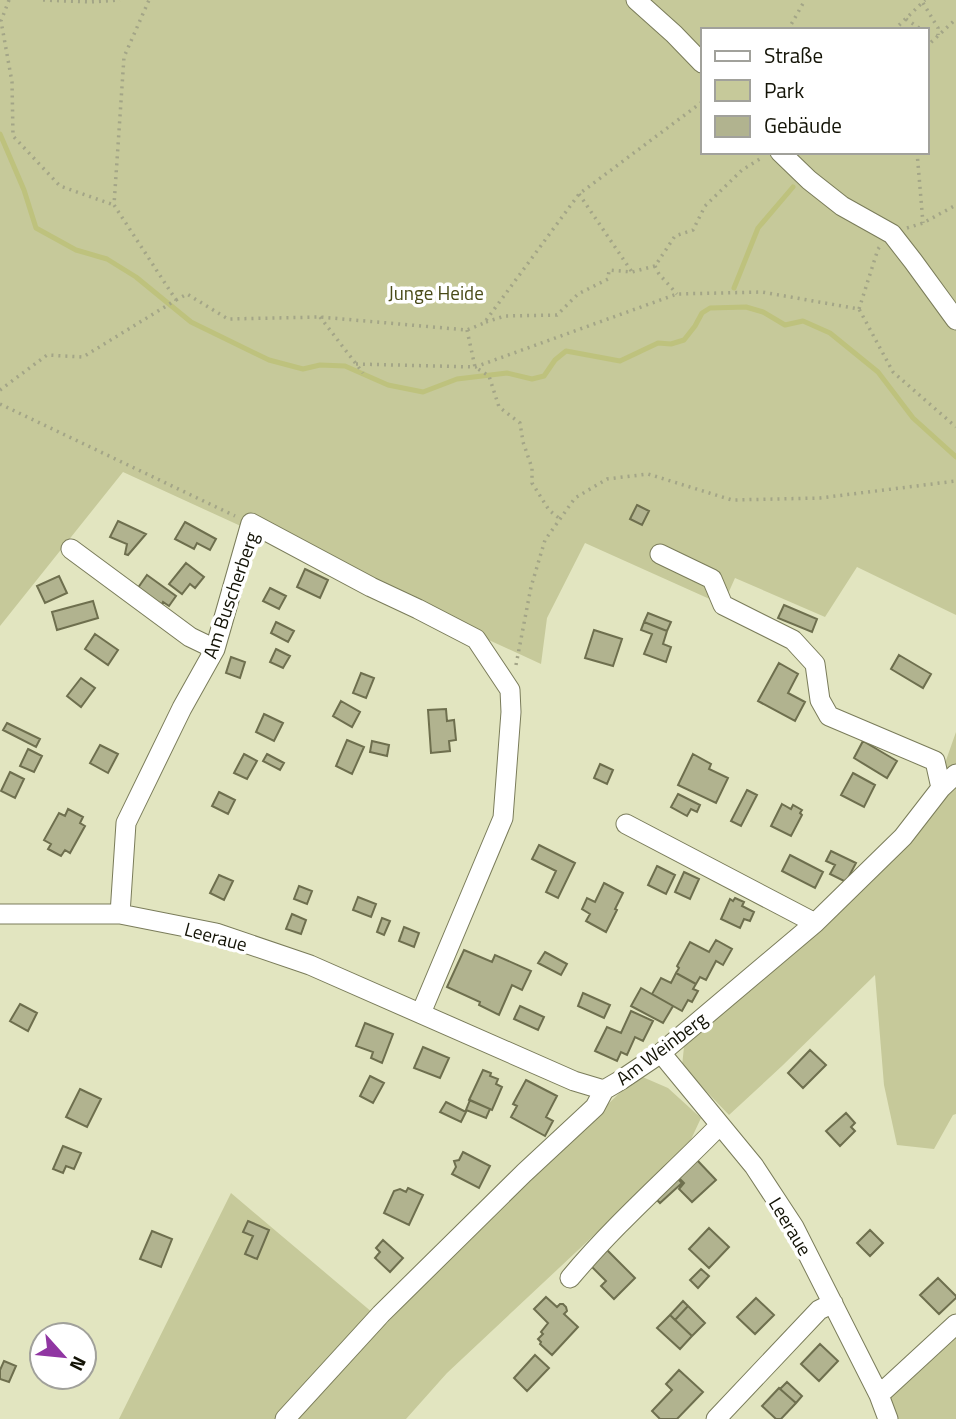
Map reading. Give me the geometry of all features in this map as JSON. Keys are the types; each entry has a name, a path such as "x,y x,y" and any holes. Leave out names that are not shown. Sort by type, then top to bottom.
{"street":[{"path":"636,0 701,62"},
{"path":"782,154 842,206 892,234 956,320"},
{"name":"Am Buscherberg","path":"120,914 126,824 182,708 215,649 251,523 370,587 476,639 510,690"},
{"path":"71,549 190,637 215,649"},
{"path":"660,554 712,579 723,605 793,640 815,664 820,700 829,716 935,761 941,788"},
{"path":"421,1013 503,818 512,712 510,690"},
{"name":"Am Weinberg","path":"285,1419 381,1314 595,1107 604,1090 661,1053 815,923 903,837 941,788 956,774"},
{"path":"626,824 815,923"},
{"name":"Leeraue","path":"0,914 120,914 216,933 310,965 505,1052 574,1081 604,1090"},
{"name":"Leeraue","path":"661,1053 754,1166 794,1227 883,1411"},
{"path":"570,1278 632,1210 720,1125"},
{"path":"716,1419 819,1310 833,1303"},
{"path":"883,1411 956,1324"}],"path":[{"path":"9,0 1,21 12,82 13,136 60,186 114,205"},
{"path":"43,0 120,0"},
{"path":"149,0 124,57 114,205 176,300"},
{"path":"789,28 805,0"},
{"path":"896,28 924,1 938,28 938,35"},
{"path":"905,19 920,28"},
{"path":"928,45 956,19"},
{"path":"484,323 579,194 701,103"},
{"path":"0,390 47,355 83,357 187,294 228,319 320,317 467,330 505,316 557,315 578,294 608,279 609,270 632,272 654,266 675,236 693,230 705,205 741,170 768,154"},
{"path":"917,154 923,223"},
{"path":"579,194 632,272"},
{"path":"956,205 923,223 892,234 878,249 859,309 893,373 956,427"},
{"path":"654,266 677,294"},
{"path":"356,364 475,366 677,294 762,292 859,309"},
{"path":"320,317 363,373"},
{"path":"467,330 475,366 489,376 499,407 520,423 532,468 532,482 549,510 560,519"},
{"path":"0,404 251,523"},
{"path":"510,690 531,587 545,540 575,498 607,479 648,474 732,500 820,498 956,481"}],"green space":[{"name":"Junge Heide","path":"0,0 956,0 956,615 857,567 825,617 735,578 723,605 585,543 547,618 541,664 123,472 0,626"},
{"path":"956,732 956,1114 934,1149 897,1145 884,1085 875,975 729,1115 682,1066 684,1047 814,933 937,786"},
{"path":"638,1075 668,1088 701,1118 687,1148 447,1373 406,1419 119,1419 231,1193 386,1324 466,1242"},
{"path":"956,1329 956,1419 896,1419 887,1392"}],"building":[{"path":"637,505 649,511 642,525 630,519"},
{"path":"118,521 146,534 128,555 125,554 127,544 110,537"},
{"path":"185,522 216,539 210,550 197,543 194,549 175,539"},
{"path":"186,563 204,577 195,588 190,584 182,594 169,584"},
{"path":"305,569 328,580 320,598 297,587"},
{"path":"147,575 176,596 169,606 163,602 159,609 135,592"},
{"path":"59,576 67,593 45,603 37,586"},
{"path":"270,588 286,596 279,609 263,601"},
{"path":"93,601 98,618 57,630 52,612"},
{"path":"784,605 817,619 812,632 778,618"},
{"path":"648,613 671,622 667,631 644,622"},
{"path":"276,622 294,631 288,642 271,633"},
{"path":"644,622 667,631 663,644 671,647 666,662 644,654 652,634 641,630"},
{"path":"594,630 622,639 613,666 585,658"},
{"path":"95,634 118,650 108,665 85,649"},
{"path":"276,649 290,656 283,668 270,662"},
{"path":"899,655 931,674 923,688 891,669"},
{"path":"231,657 245,662 240,678 226,673"},
{"path":"779,663 798,674 788,693 805,702 795,721 758,701"},
{"path":"361,673 374,678 366,698 353,693"},
{"path":"81,678 95,688 81,707 67,696"},
{"path":"341,701 360,712 352,727 333,716"},
{"path":"446,709 447,721 454,720 456,740 449,741 450,751 431,753 428,710"},
{"path":"264,714 283,723 274,741 256,732"},
{"path":"7,723 40,739 36,747 3,730"},
{"path":"347,740 364,747 352,774 336,766"},
{"path":"372,741 389,745 387,756 370,752"},
{"path":"863,741 897,761 887,778 854,758"},
{"path":"100,745 118,754 108,773 90,763"},
{"path":"28,749 42,756 34,772 20,766"},
{"path":"244,754 257,761 247,779 234,773"},
{"path":"267,754 284,763 280,770 263,761"},
{"path":"693,754 711,764 709,769 728,778 716,803 678,785"},
{"path":"600,764 613,770 607,784 594,778"},
{"path":"10,772 24,779 15,798 1,791"},
{"path":"853,773 875,785 864,807 841,795"},
{"path":"747,790 757,795 741,826 731,821"},
{"path":"219,792 235,800 228,814 212,806"},
{"path":"678,794 700,805 697,812 691,809 687,816 671,807"},
{"path":"782,804 791,809 793,805 802,810 791,836 771,826"},
{"path":"68,809 83,817 80,823 85,826 70,853 65,850 61,856 48,849 51,844 44,840 59,813 65,816"},
{"path":"539,845 575,863 558,898 546,892 556,871 532,859"},
{"path":"831,851 856,863 846,882 830,874 835,865 826,861"},
{"path":"790,855 823,872 815,888 782,871"},
{"path":"657,866 675,875 666,894 648,885"},
{"path":"684,872 699,879 690,899 675,892"},
{"path":"219,875 233,881 224,900 210,893"},
{"path":"604,883 623,893 606,932 586,921 590,914 582,909 587,898 595,902"},
{"path":"299,886 312,891 307,904 294,899"},
{"path":"358,897 376,904 371,917 353,910"},
{"path":"735,898 744,902 742,906 754,912 750,921 744,919 740,928 721,919 730,899 733,901"},
{"path":"292,914 306,920 301,934 286,929"},
{"path":"382,918 390,921 384,935 377,932"},
{"path":"404,927 419,933 414,947 399,941"},
{"path":"716,940 732,949 723,965 716,961 706,980 700,977 696,984 676,973 690,942 709,952"},
{"path":"464,950 492,962 495,955 531,971 522,990 512,985 499,1015 479,1005 480,1002 447,987"},
{"path":"545,952 567,964 561,975 538,963"},
{"path":"676,973 696,984 693,989 698,991 692,1002 688,1000 682,1011 652,994 661,978 671,983"},
{"path":"641,988 673,1006 663,1023 631,1006"},
{"path":"583,993 610,1005 604,1018 578,1006"},
{"path":"20,1004 37,1013 28,1031 10,1021"},
{"path":"520,1006 544,1017 538,1030 514,1019"},
{"path":"631,1011 653,1021 643,1041 635,1037 627,1055 621,1052 617,1061 595,1051 607,1027 621,1033"},
{"path":"365,1023 393,1034 382,1063 371,1058 373,1052 356,1046"},
{"path":"423,1047 449,1058 440,1078 414,1068"},
{"path":"810,1050 826,1065 803,1088 788,1073"},
{"path":"483,1070 498,1079 496,1084 502,1087 492,1110 469,1100"},
{"path":"370,1076 384,1083 373,1103 360,1096"},
{"path":"526,1080 557,1096 546,1117 553,1121 545,1136 511,1117 517,1106 513,1104"},
{"path":"80,1089 101,1099 87,1127 66,1117"},
{"path":"470,1100 490,1109 486,1118 466,1110"},
{"path":"446,1102 466,1112 461,1122 440,1112"},
{"path":"846,1113 855,1123 851,1127 855,1131 840,1146 826,1131"},
{"path":"63,1146 81,1153 74,1169 66,1166 63,1173 53,1169"},
{"path":"463,1152 490,1166 479,1188 452,1174 456,1167 454,1161 459,1160"},
{"path":"697,1160 716,1180 692,1202 679,1189 684,1183 679,1178"},
{"path":"675,1176 682,1183 660,1203 653,1196"},
{"path":"408,1188 423,1195 409,1225 384,1213 394,1191 400,1189 406,1192"},
{"path":"248,1221 269,1230 257,1259 245,1254 253,1236 243,1232"},
{"path":"709,1228 729,1247 709,1268 689,1249"},
{"path":"870,1230 883,1243 870,1256 857,1243"},
{"path":"152,1231 172,1239 161,1267 140,1259"},
{"path":"383,1240 403,1258 390,1272 375,1258 380,1252 376,1248"},
{"path":"605,1248 635,1278 614,1299 601,1286 606,1281 589,1264"},
{"path":"701,1269 709,1276 698,1288 690,1280"},
{"path":"938,1278 956,1296 939,1314 920,1295"},
{"path":"546,1297 557,1307 563,1304 567,1311 564,1314 578,1327 552,1355 538,1339 548,1323 534,1309"},
{"path":"756,1298 774,1315 755,1334 737,1317"},
{"path":"683,1301 688,1306 675,1320 670,1315"},
{"path":"688,1306 705,1323 692,1336 675,1320"},
{"path":"670,1315 692,1336 680,1349 657,1328"},
{"path":"820,1344 838,1361 819,1381 801,1364"},
{"path":"535,1355 549,1368 527,1391 514,1378"},
{"path":"4,1361 16,1366 9,1382 0,1379"},
{"path":"679,1370 703,1392 677,1419 660,1419 652,1411 672,1390 666,1384"},
{"path":"787,1382 802,1396 796,1403 780,1389"},
{"path":"779,1388 796,1403 781,1419 776,1419 762,1406"}],"waterway":[{"path":"0,134 24,190 36,228 76,250 107,259 136,277 191,322 269,360 303,369 320,365 345,366 388,385 423,392 457,379 507,373 532,379 544,376 555,360 566,351 620,361 658,343 671,344 684,340 702,313 710,308 746,307 763,312 785,325 803,321 830,333 878,372 913,418 956,457"},
{"path":"734,288 758,228 793,187"}]}
